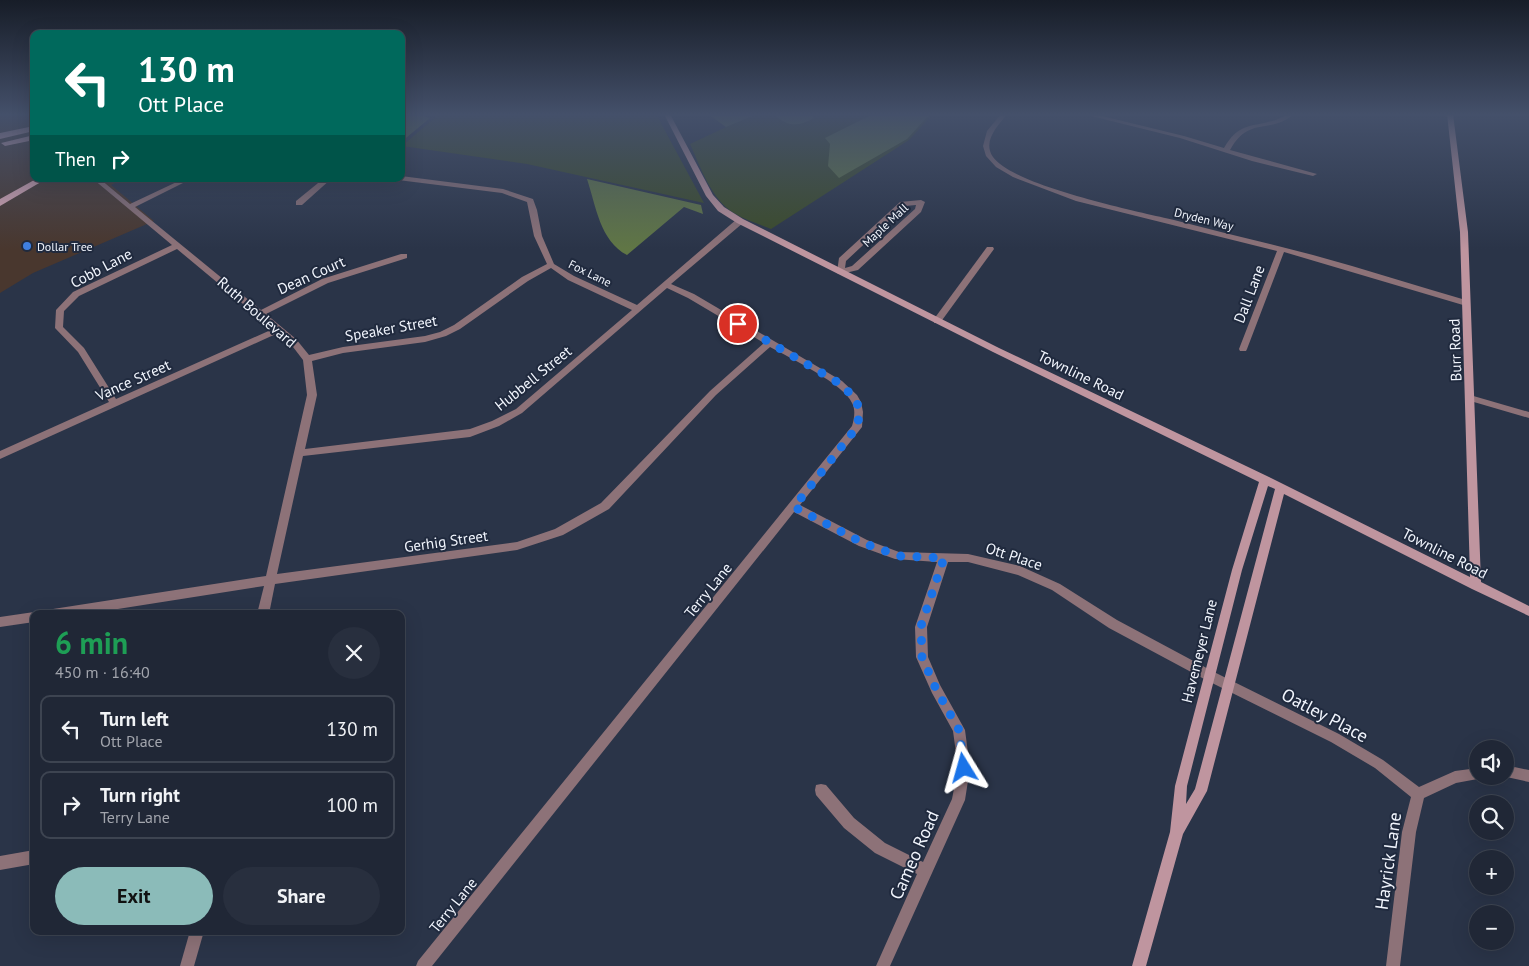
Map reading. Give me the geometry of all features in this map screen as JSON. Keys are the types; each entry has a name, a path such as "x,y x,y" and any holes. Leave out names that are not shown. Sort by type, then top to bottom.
{"main road":[{"path":"0,203 37,182"}],"street":[{"name":"Townline Road","path":"690,159 710,196 721,209 740,221 937,321 1265,480 1529,611"},
{"name":"Dryden Way","path":"992,159 998,166 1015,176 1079,199 1281,249 1466,304"},
{"path":"1252,159 1313,174"},
{"name":"Burr Road","path":"1453,159 1464,232 1476,586"},
{"name":"Fox Lane","path":"405,179 503,191 530,201 538,236 551,266 571,278 637,309"},
{"name":"Ruth Boulevard","path":"100,182 293,341 307,359 312,395 264,610"},
{"path":"129,207 182,182"},
{"path":"299,202 323,182"},
{"name":"Maple Mall","path":"921,202 918,210 855,268 840,272 842,260 903,204 921,202"},
{"name":"Hubbell Street","path":"298,453 470,433 486,429 519,411 740,221"},
{"name":"Cobb Lane","path":"114,403 81,350 59,328 60,310 76,294 177,246"},
{"path":"937,321 990,249"},
{"name":"Dall Lane","path":"1243,349 1281,249"},
{"name":"Dean Court","path":"260,314 338,276 404,256"},
{"name":"Speaker Street","path":"307,359 343,350 426,339 443,334 457,327 525,279 551,266"},
{"name":"Terry Lane","path":"423,966 857,427 860,411 855,398 839,383 691,296 666,285"},
{"name":"Vance Street","path":"0,455 278,330"},
{"name":"Gerhig Street","path":"79,610 270,580 517,546 559,532 605,506 713,393 769,343"},
{"path":"1470,398 1529,415"},
{"name":"Havemeyer Lane","path":"1139,966 1177,832 1181,786 1237,570 1265,480"},
{"name":"Havemeyer Lane","path":"1177,832 1201,791 1280,488"},
{"name":"Ott Place","path":"794,507 863,543 899,556 968,558 1020,571 1056,587 1113,624 1210,676"},
{"name":"Cameo Road","path":"884,966 958,800 964,768 959,730 936,689 922,657 921,626 944,558"},
{"path":"0,622 30,618"},
{"name":"Oatley Place","path":"1210,676 1335,738 1379,764 1418,794"},
{"path":"1514,773 1529,776"},
{"path":"1418,794 1455,777 1469,775"},
{"path":"821,790 849,823 880,848 926,871"},
{"name":"Hayrick Lane","path":"1394,966 1409,832 1418,794"},
{"path":"0,863 30,858"},
{"path":"187,966 196,935"}],"shaded area":[{"path":"0,159 30,159 30,182 117,182 111,185 154,221 33,273 0,293"}],"green space":[{"path":"493,159 680,159 704,203 527,164"},
{"path":"697,159 879,159 771,229 747,220 726,207 719,200"},
{"path":"829,159 872,159 839,178 828,166"},
{"path":"587,179 701,205 703,214 684,207 627,255 618,249 605,232 596,211"}],"place":[{"name":"Dollar Tree","path":"27,246"}],"route":[{"path":"738,324 839,383 855,398 860,411 857,427 794,507 863,543 899,556 944,558 921,626 922,657 936,689 959,730 964,768"}]}
